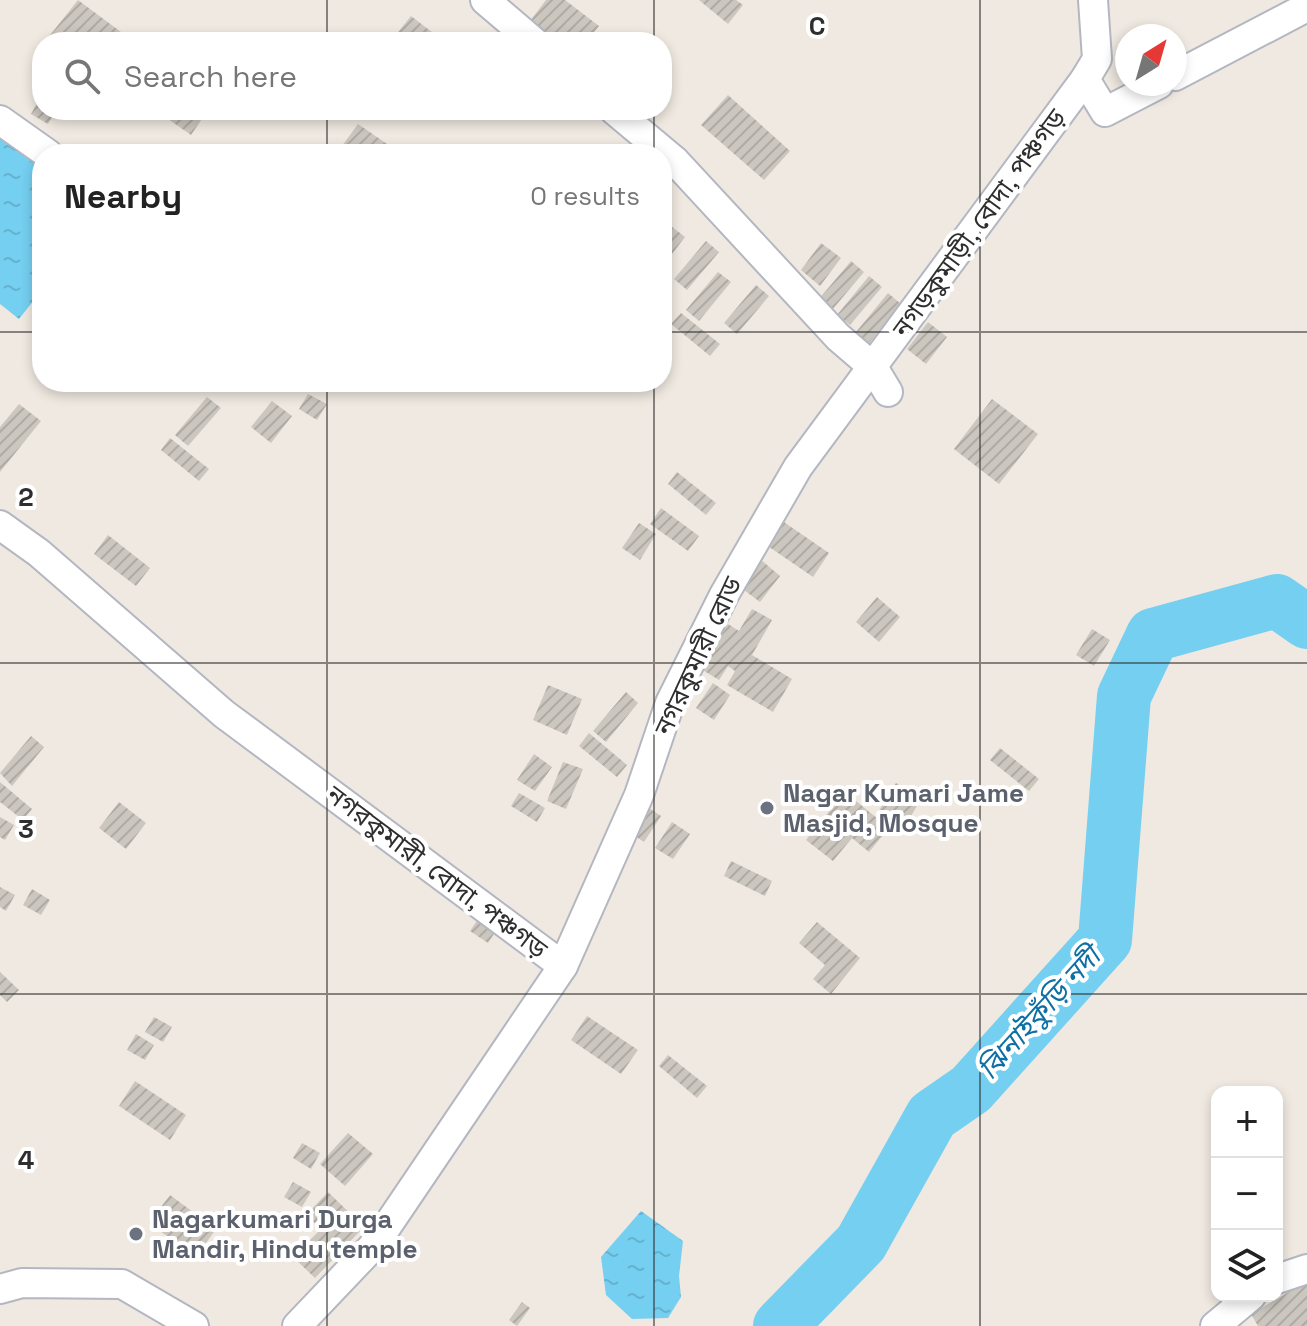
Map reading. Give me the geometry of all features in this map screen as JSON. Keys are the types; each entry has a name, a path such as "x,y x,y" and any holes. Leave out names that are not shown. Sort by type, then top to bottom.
{"street":[{"path":"485,0 522,32"},
{"name":"নগড়কুমাড়ী, বোদা, পঞ্চগড়","path":"873,367 1097,59 1093,0"},
{"path":"1187,70 1307,7"},
{"path":"1085,79 1105,112 1136,96"},
{"path":"0,120 34,144"},
{"path":"626,120 655,144"},
{"path":"672,158 838,337 873,367 888,392"},
{"name":"নগরকুমারী রোড","path":"563,966 639,795 670,703 724,595 798,467 873,367"},
{"name":"নগরকুমারী, বোদা, পঞ্চগড়","path":"0,525 39,553 224,714 563,966 375,1244 297,1326"},
{"path":"1283,1277 1307,1269"},
{"path":"0,1289 22,1283 122,1284 194,1326"},
{"path":"1215,1326 1244,1302"}],"water":[{"path":"0,133 32,157 32,303 19,319 0,304"},
{"path":"641,1211 683,1241 679,1276 681,1297 668,1318 632,1319 606,1295 601,1257"}],"building":[{"path":"78,0 121,32 53,32"},
{"path":"546,0 565,0 599,26 594,32 522,32"},
{"path":"699,0 736,0 743,5 728,24"},
{"path":"411,16 432,32 398,32"},
{"path":"728,95 790,151 764,180 701,125"},
{"path":"169,120 201,120 191,135"},
{"path":"358,124 387,144 343,144"},
{"path":"672,227 685,237 672,254"},
{"path":"706,241 719,252 687,290 674,279"},
{"path":"821,243 841,258 820,286 801,270"},
{"path":"851,261 864,272 832,310 819,299"},
{"path":"718,272 731,282 699,321 686,310"},
{"path":"869,276 882,287 850,325 837,315"},
{"path":"756,285 769,296 737,334 724,323"},
{"path":"888,293 901,304 869,343 856,332"},
{"path":"681,313 720,344 710,356 672,323"},
{"path":"928,322 947,337 926,364 907,349"},
{"path":"308,394 327,404 317,420 299,409"},
{"path":"207,397 221,408 188,446 175,435"},
{"path":"992,399 1038,434 999,484 954,449"},
{"path":"272,401 292,416 271,443 251,427"},
{"path":"19,404 41,421 0,472 0,427"},
{"path":"170,438 209,469 199,481 161,450"},
{"path":"677,472 716,503 706,515 668,484"},
{"path":"661,508 699,536 688,551 650,524"},
{"path":"778,518 829,553 813,577 762,542"},
{"path":"639,523 656,534 640,560 622,548"},
{"path":"108,535 150,568 136,586 94,554"},
{"path":"761,560 780,576 760,602 740,587"},
{"path":"877,597 900,617 879,642 856,622"},
{"path":"752,609 772,620 752,655 792,679 773,712 727,685 735,671 728,666 719,680 701,669 728,624 739,631"},
{"path":"1092,629 1110,640 1094,666 1076,655"},
{"path":"713,683 730,695 714,720 696,708"},
{"path":"548,685 582,699 567,735 533,720"},
{"path":"626,692 638,703 606,742 593,731"},
{"path":"589,733 627,765 617,777 579,746"},
{"path":"31,736 44,747 12,786 0,773"},
{"path":"1000,748 1039,779 1029,791 990,760"},
{"path":"534,754 552,767 535,791 517,780"},
{"path":"563,762 583,769 566,809 547,801"},
{"path":"0,782 32,809 23,820 0,802"},
{"path":"896,783 921,799 904,828 878,812"},
{"path":"845,792 889,828 869,852 852,838 833,861 806,840"},
{"path":"519,793 545,808 537,822 511,806"},
{"path":"119,802 146,823 126,849 99,828"},
{"path":"643,804 661,816 644,842 626,830"},
{"path":"0,817 14,825 5,840 0,837"},
{"path":"672,822 690,834 673,859 655,848"},
{"path":"731,861 772,881 765,896 724,876"},
{"path":"0,887 15,895 6,911 0,907"},
{"path":"32,889 50,900 41,915 23,905"},
{"path":"487,906 505,917 488,943 470,931"},
{"path":"817,922 860,958 831,994 813,979 825,965 799,943"},
{"path":"0,972 19,990 7,1002 0,995"},
{"path":"587,1016 638,1050 621,1074 571,1040"},
{"path":"154,1017 172,1027 163,1042 145,1032"},
{"path":"136,1034 154,1045 145,1060 127,1050"},
{"path":"668,1055 707,1086 697,1098 659,1066"},
{"path":"135,1081 186,1115 170,1140 119,1106"},
{"path":"348,1133 373,1154 345,1186 320,1164"},
{"path":"302,1143 320,1153 311,1169 293,1158"},
{"path":"293,1182 311,1192 302,1207 284,1197"},
{"path":"328,1192 364,1227 315,1278 293,1257 321,1229 306,1215"},
{"path":"170,1195 216,1229 196,1257 149,1223"},
{"path":"1307,1281 1307,1326 1258,1326 1251,1314 1271,1302 1283,1302 1283,1295"},
{"path":"522,1302 530,1308 517,1326 509,1320"}],"waterway":[{"name":"ঝিনাইকুঁড়ি নদী","path":"780,1326 861,1243 932,1116 971,1089 1105,940 1124,696 1153,635 1277,601 1307,622"}],"place":[{"name":"Nagar Kumari Jame Masjid, Mosque","path":"767,808"},
{"name":"Nagarkumari Durga Mandir, Hindu temple","path":"136,1234"}]}
